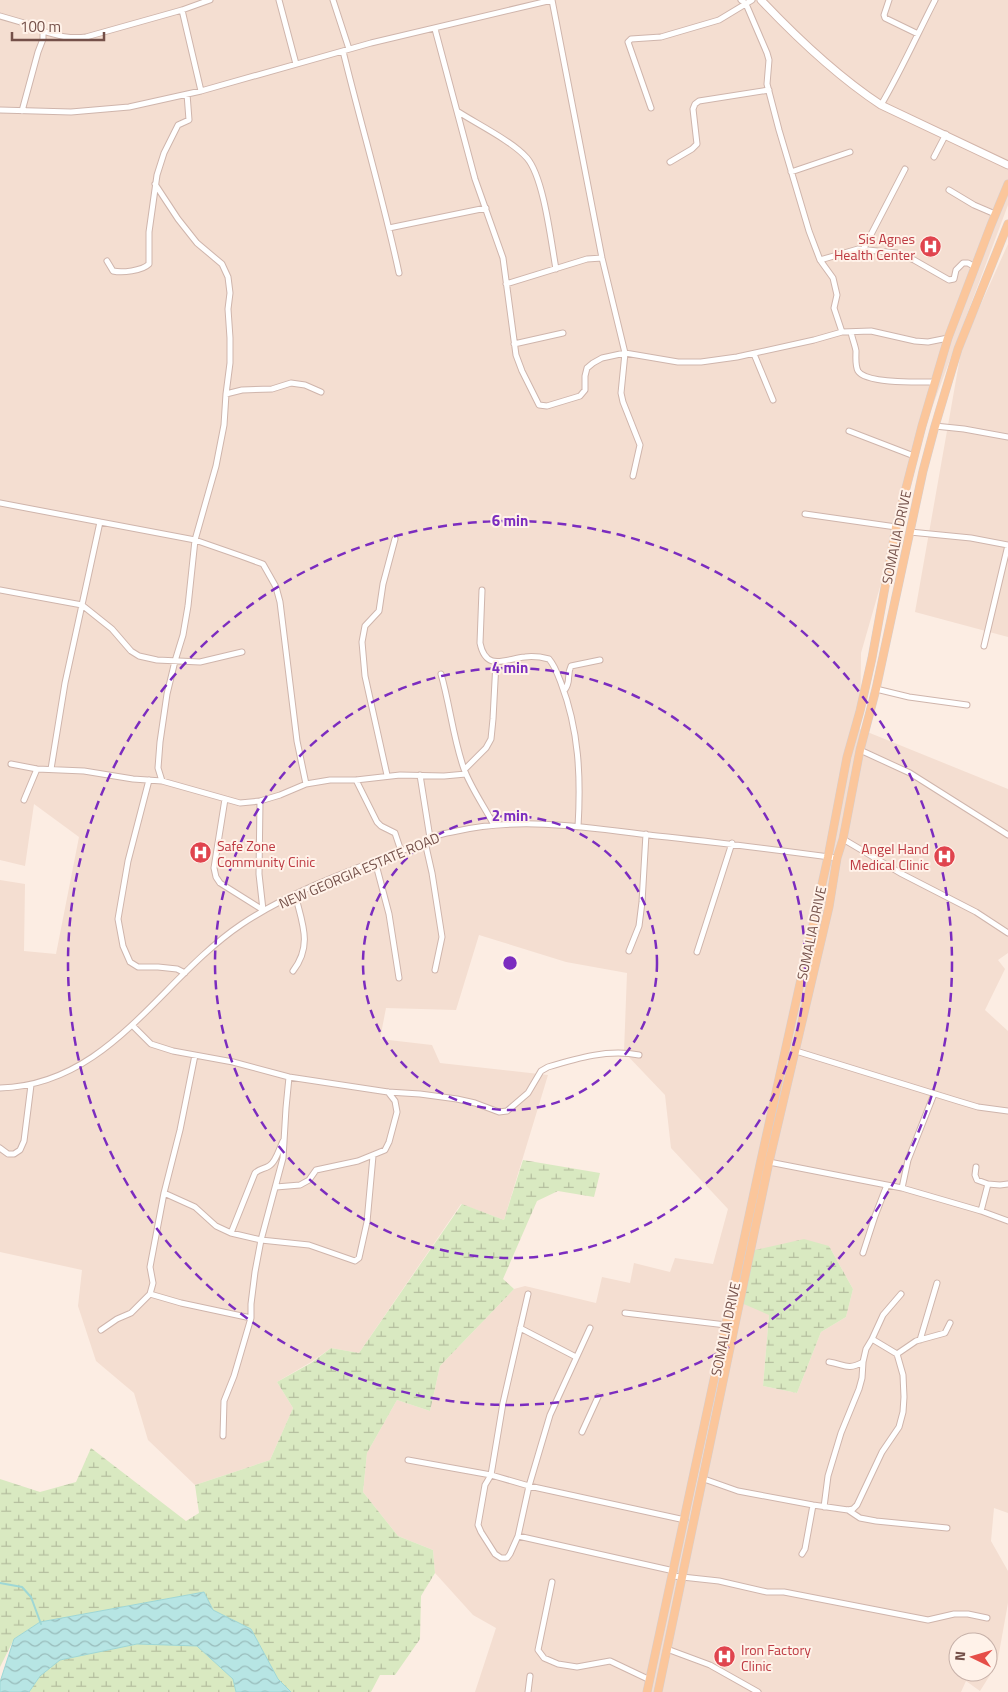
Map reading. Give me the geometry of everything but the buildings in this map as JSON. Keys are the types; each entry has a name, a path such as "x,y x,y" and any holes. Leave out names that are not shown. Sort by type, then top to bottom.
{"main road":[{"name":"SOMALIA DRIVE","path":"647,1692 828,857 847,757 872,658 896,527 948,338 1008,184"},
{"name":"SOMALIA DRIVE","path":"658,1692 769,1162 829,907 837,858 843,840 860,750 876,689 935,426 958,350 1008,224"}],"street":[{"path":"0,16 38,27 43,31 64,38 74,39 182,10 210,0"},
{"path":"278,0 296,64"},
{"path":"333,0 349,50"},
{"path":"0,110 72,112 121,108 201,91 343,51 552,0 602,258 625,353 621,393 640,445 640,452 633,476"},
{"path":"651,108 628,42 632,39 661,37 719,20 743,2 752,0"},
{"path":"761,0 796,35 863,93 882,105 1008,165"},
{"path":"889,0 884,15 885,18 918,34"},
{"path":"882,105 900,73 935,0"},
{"path":"743,2 769,60 767,76 769,90 791,172 809,232 820,260 833,278 837,295 834,308 842,332"},
{"path":"182,10 201,91"},
{"path":"434,28 476,179 503,258 514,344 522,371 537,403 541,406 580,396 585,390 587,368 593,362 625,353 678,362 701,362 754,354 842,332 871,331 928,342 948,338"},
{"path":"22,111 43,39 43,31"},
{"path":"343,51 361,125 390,228 399,272"},
{"path":"670,162 697,144 693,110 695,104 769,90"},
{"path":"107,261 113,271 119,273 145,268 148,264 149,232 156,184 164,153 170,140 178,125 189,120 187,94"},
{"path":"457,111 507,142 528,159 543,194 556,269"},
{"path":"934,158 946,134"},
{"path":"791,172 850,152"},
{"path":"864,248 905,170"},
{"path":"156,184 178,219 197,243 222,264 228,277 230,293 228,308 230,363 224,425 216,466 195,540 183,635 167,694 158,768 162,781"},
{"path":"949,190 974,205 995,214"},
{"path":"390,228 486,208"},
{"path":"820,260 839,253 864,248 897,253 914,260 949,280 954,279 956,270 963,263 968,263 975,267"},
{"path":"506,284 586,259 602,258"},
{"path":"851,332 856,350 856,367 859,373 888,381 935,382"},
{"path":"514,344 564,333"},
{"path":"754,354 773,400"},
{"path":"226,394 242,390 272,389 291,383 305,385 321,392"},
{"path":"935,426 1008,437"},
{"path":"849,431 914,456"},
{"path":"0,503 195,540 263,564 276,586 297,741 306,784"},
{"path":"805,514 896,527"},
{"path":"51,769 64,683 100,522"},
{"path":"910,532 971,538 1008,545 984,646"},
{"path":"387,776 365,676 362,642 365,626 379,611 383,584 395,539"},
{"path":"0,590 82,605 112,629 134,654 157,660 200,662 242,652"},
{"path":"482,590 480,643 482,651 488,659 496,662 526,657 549,659 553,663 573,718 580,780 578,827"},
{"path":"564,691 569,685 571,666 600,660"},
{"path":"11,764 38,769 84,771 162,781 240,803 260,801 306,784 330,780 356,780 387,776 466,772 486,748 490,739 496,662"},
{"path":"441,674 456,744 466,772 494,825"},
{"path":"876,689 909,697 967,705"},
{"path":"860,750 910,772 1008,835"},
{"path":"24,800 38,769"},
{"path":"420,775 442,937 435,970"},
{"path":"148,780 128,861 118,919 130,962 138,966 158,966 177,969 185,973"},
{"path":"356,780 377,822 381,826 395,832 401,851"},
{"path":"225,799 214,868 216,877 220,883 263,910"},
{"path":"260,801 259,874 263,910"},
{"name":"NEW GEORGIA ESTATE ROAD","path":"0,1088 31,1085 56,1077 81,1065 108,1047 133,1026 185,973 240,925 263,910 295,894 428,840 471,828 514,824 578,827 732,843 837,858"},
{"path":"629,951 639,926 646,834"},
{"path":"843,840 910,879 976,912 1008,933"},
{"path":"697,952 732,843"},
{"path":"375,861 389,914 399,978"},
{"path":"293,972 302,960 305,938 295,894"},
{"path":"133,1026 151,1044 172,1051 233,1062 289,1077 388,1092 457,1099 475,1103 499,1112 507,1111 528,1093 541,1071 548,1067 600,1053 624,1052 639,1055"},
{"path":"796,1051 978,1107 1008,1111"},
{"path":"101,1330 117,1319 131,1313 150,1294 153,1277 150,1267 164,1192 180,1130 194,1055"},
{"path":"223,1436 224,1401 252,1318 252,1297 261,1240 283,1158 289,1077"},
{"path":"0,1148 8,1154 14,1154 20,1150 24,1141 31,1085"},
{"path":"276,1187 300,1185 309,1180 316,1170 339,1166 372,1156 384,1150 390,1142 396,1121 397,1106 388,1092"},
{"path":"902,1188 908,1160 934,1094"},
{"path":"231,1233 254,1173 272,1164 284,1138"},
{"path":"164,1192 195,1207 216,1226 231,1233 261,1240 308,1245 357,1260 368,1222 372,1156"},
{"path":"769,1162 902,1188 981,1211 1008,1221"},
{"path":"976,1167 975,1178 980,1182 1000,1185 1008,1184"},
{"path":"981,1211 988,1184"},
{"path":"863,1253 887,1185"},
{"path":"920,1340 937,1284"},
{"path":"150,1294 181,1303 252,1318"},
{"path":"528,1294 503,1403 491,1475 485,1486 478,1524 495,1554 500,1558 507,1558 518,1536 528,1486 550,1415 590,1328"},
{"path":"824,1506 828,1476 841,1433 859,1389 862,1378 862,1362 866,1349 883,1315 901,1294"},
{"path":"625,1313 726,1325"},
{"path":"896,1354 905,1347 920,1340 945,1333 950,1323"},
{"path":"520,1328 576,1357"},
{"path":"848,1510 857,1504 882,1452 899,1427 903,1412 903,1375 896,1354 872,1339"},
{"path":"829,1362 854,1367 862,1362"},
{"path":"582,1432 598,1398"},
{"path":"408,1460 491,1475 528,1486 684,1520"},
{"path":"704,1479 738,1491 848,1510 860,1518 876,1522 947,1528"},
{"path":"802,1554 805,1549 813,1505"},
{"path":"518,1536 673,1573 682,1578 719,1581 766,1592 784,1592 928,1620 954,1614 968,1614 987,1618"},
{"path":"552,1582 538,1650 544,1658 558,1664 577,1667 610,1661 650,1680"},
{"path":"667,1649 710,1665 758,1692"},
{"path":"528,1692 530,1676"}],"shaded area":[{"path":"0,0 1008,0 1008,205 930,413 861,653 860,729 1008,789 1008,953 998,960 1005,969 985,1010 1008,1031 1008,1513 994,1508 991,1541 1008,1571 1008,1603 998,1658 998,1632 948,1632 948,1682 966,1682 961,1692 475,1692 496,1628 473,1615 435,1573 433,1550 398,1536 363,1492 367,1453 397,1400 430,1411 440,1366 514,1289 525,1286 596,1303 602,1277 630,1283 634,1263 670,1272 675,1258 713,1264 728,1209 671,1148 665,1095 624,1052 627,973 566,962 479,935 456,1010 386,1008 380,1039 432,1045 440,1063 548,1075 504,1220 461,1204 359,1353 331,1348 277,1382 293,1408 270,1460 195,1485 148,1440 134,1393 96,1361 78,1306 82,1270 0,1252 0,880 25,884 24,951 56,954 79,837 34,804 25,866 0,860","holes":["829,1246 853,1289 846,1317 821,1332 797,1393 763,1386 769,1315"]},
{"path":"1008,244 1008,637 915,612 962,346"},
{"path":"967,1682 986,1682 980,1691"}],"green space":[{"path":"523,1160 600,1173 594,1197 558,1191 537,1201 503,1279 514,1289 440,1366 430,1411 397,1400 367,1453 363,1492 398,1536 433,1550 435,1573 421,1596 420,1639 395,1675 380,1675 371,1692 291,1692 278,1679 251,1629 213,1610 204,1592 40,1622 14,1639 0,1667 0,1479 40,1492 76,1482 91,1448 186,1521 199,1513 195,1485 270,1460 293,1408 277,1382 311,1363 331,1348 359,1353 462,1204 504,1220"},
{"path":"804,1239 829,1246 853,1289 846,1317 821,1332 797,1393 763,1386 769,1315 739,1302 751,1251"},
{"path":"137,1644 197,1646 233,1679 236,1692 29,1692 40,1676 60,1660"}],"water":[{"path":"204,1592 213,1610 251,1629 278,1679 291,1692 236,1692 233,1679 197,1646 137,1644 60,1660 40,1676 29,1692 0,1692 0,1682 14,1639 40,1622"}],"waterway":[{"path":"0,1583 22,1587 31,1597 41,1624"}],"place":[{"name":"Sis Agnes Health Center","path":"931,246"},
{"name":"Safe Zone Community Cinic","path":"201,853"},
{"name":"Angel Hand Medical Clinic","path":"945,856"},
{"name":"Iron Factory Clinic","path":"725,1657"}]}
